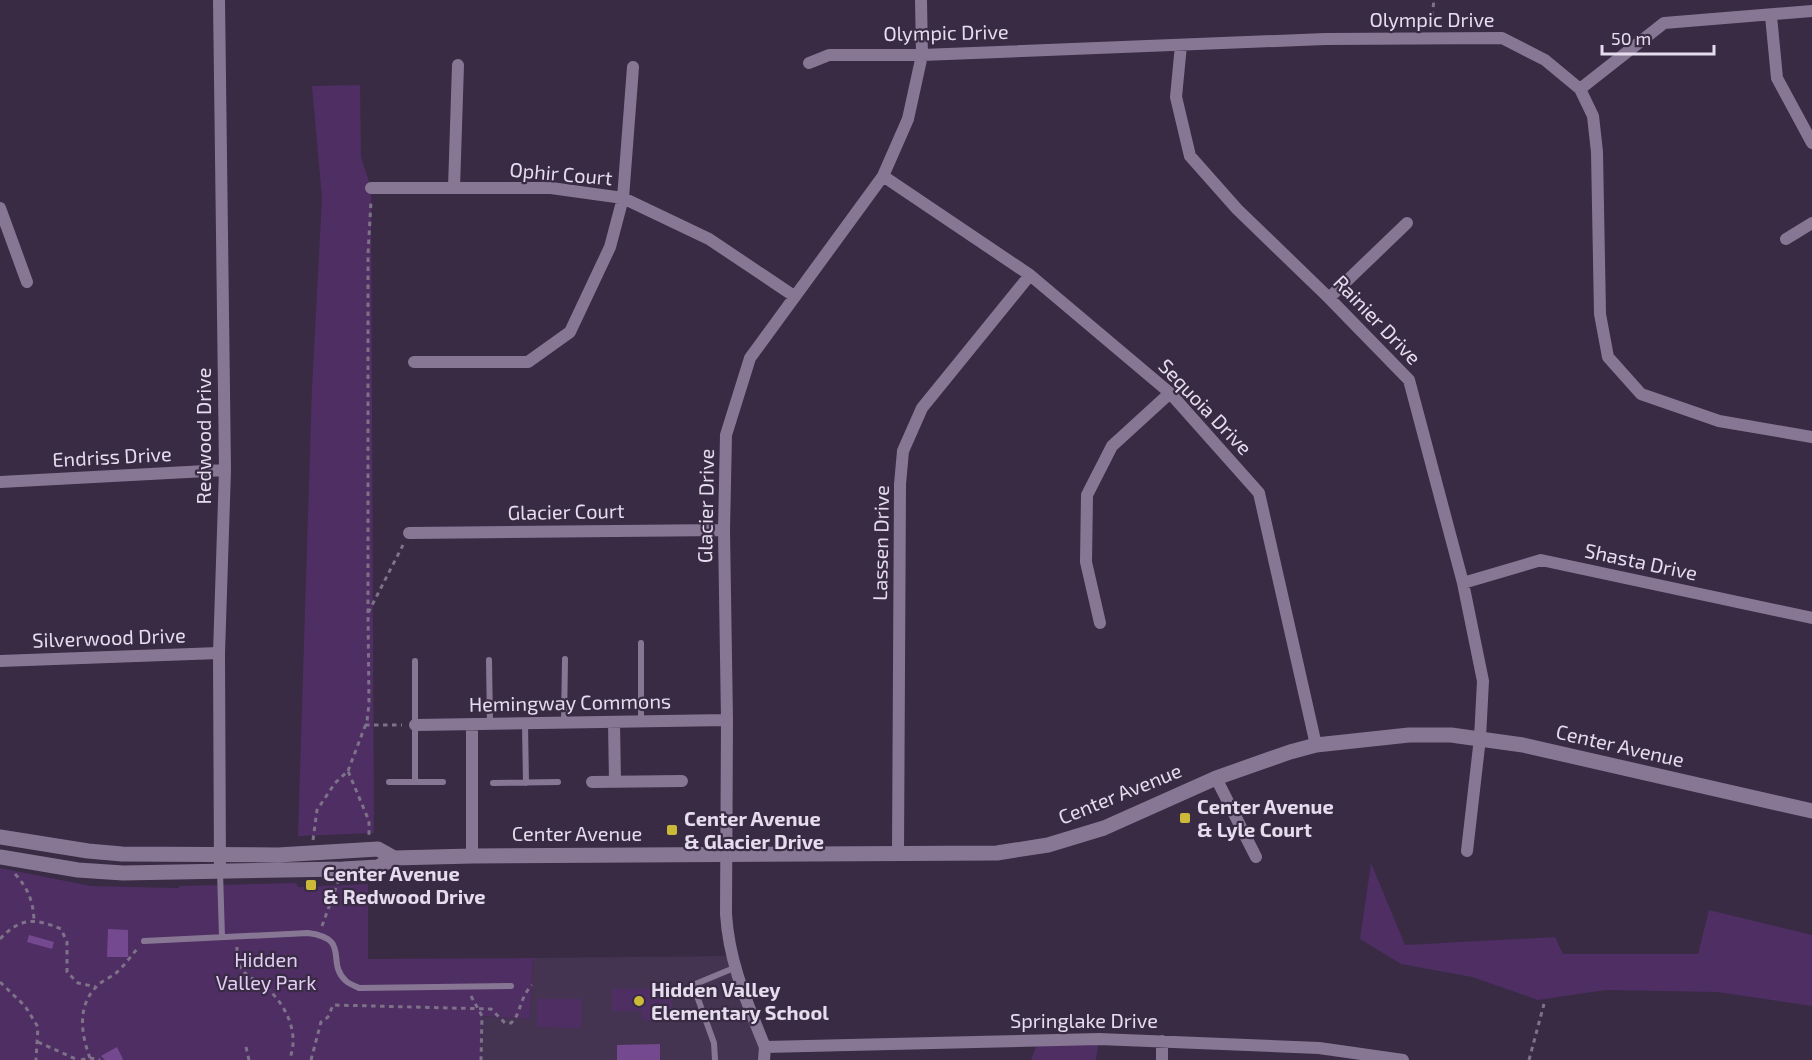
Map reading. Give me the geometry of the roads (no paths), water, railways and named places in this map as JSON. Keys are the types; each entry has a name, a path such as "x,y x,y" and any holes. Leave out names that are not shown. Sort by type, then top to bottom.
{"street":[{"name":"Redwood Drive","path":"219,0 225,470 219,653 220,871"},
{"name":"Glacier Drive","path":"764,1054 734,968 728,940 724,530 726,435 750,358 883,176 908,118 922,55 921,0"},
{"path":"1580,89 1664,24 1812,11"},
{"path":"1771,15 1777,78 1812,143"},
{"name":"Olympic Drive","path":"809,63 829,55 922,55 1325,39 1502,38 1545,60 1580,89 1593,116 1598,152 1600,314 1608,357 1641,394 1719,421 1812,437"},
{"name":"Rainier Drive","path":"1181,45 1176,97 1190,156 1237,209 1409,380 1463,583 1484,681 1467,851"},
{"path":"454,188 458,64"},
{"path":"414,362 528,362 570,332 610,248 623,198 633,67"},
{"name":"Sequoia Drive","path":"883,176 1030,275 1170,393 1259,493 1316,745"},
{"name":"Ophir Court","path":"371,188 551,188 623,198 709,238 794,296"},
{"path":"0,208 27,282"},
{"path":"1329,298 1407,223"},
{"path":"1786,239 1812,223"},
{"name":"Lassen Drive","path":"898,854 900,496 903,451 922,408 1030,275"},
{"path":"1100,623 1086,562 1087,495 1112,446 1170,393"},
{"name":"Endriss Drive","path":"0,482 225,470"},
{"name":"Glacier Court","path":"409,533 724,530"},
{"name":"Shasta Drive","path":"1463,583 1541,560 1812,618"},
{"name":"Silverwood Drive","path":"0,661 219,653"},
{"name":"Hemingway Commons","path":"415,725 727,720"},
{"path":"614,722 615,782"},
{"path":"472,724 472,856"},
{"name":"Center Avenue","path":"2,857 78,870 123,873 343,869 378,867 394,858 472,856 997,853 1048,845 1104,828 1260,761 1316,745 1409,735 1480,738 1523,746 1812,811"},
{"path":"1216,778 1256,857"},
{"path":"592,782 682,781"},
{"name":"Center Avenue","path":"0,837 122,854 278,855 312,851 378,849 394,858"},
{"name":"Springlake Drive","path":"764,1054 1039,1039 1162,1041 1319,1048 1403,1060"},
{"path":"1162,1041 1162,1060"}],"lane":[{"path":"641,643 641,722"},
{"path":"564,723 565,659"},
{"path":"489,660 490,724"},
{"path":"415,661 415,782"},
{"path":"525,724 526,783"},
{"path":"389,782 443,782"},
{"path":"493,783 558,782"},
{"path":"220,871 222,937"},
{"path":"144,941 308,933 324,936 333,944 339,971 346,981 359,988 511,986"},
{"path":"715,1060 714,1043 693,985 734,968"}],"place":[{"name":"Center Avenue & Lyle Court","path":"1185,818"},
{"name":"Center Avenue & Glacier Drive","path":"672,830"},
{"name":"Center Avenue & Redwood Drive","path":"311,885"},
{"name":"Hidden Valley Elementary School","path":"639,1001"}],"park label":[{"name":"Hidden Valley Park","path":"266,972"}]}
